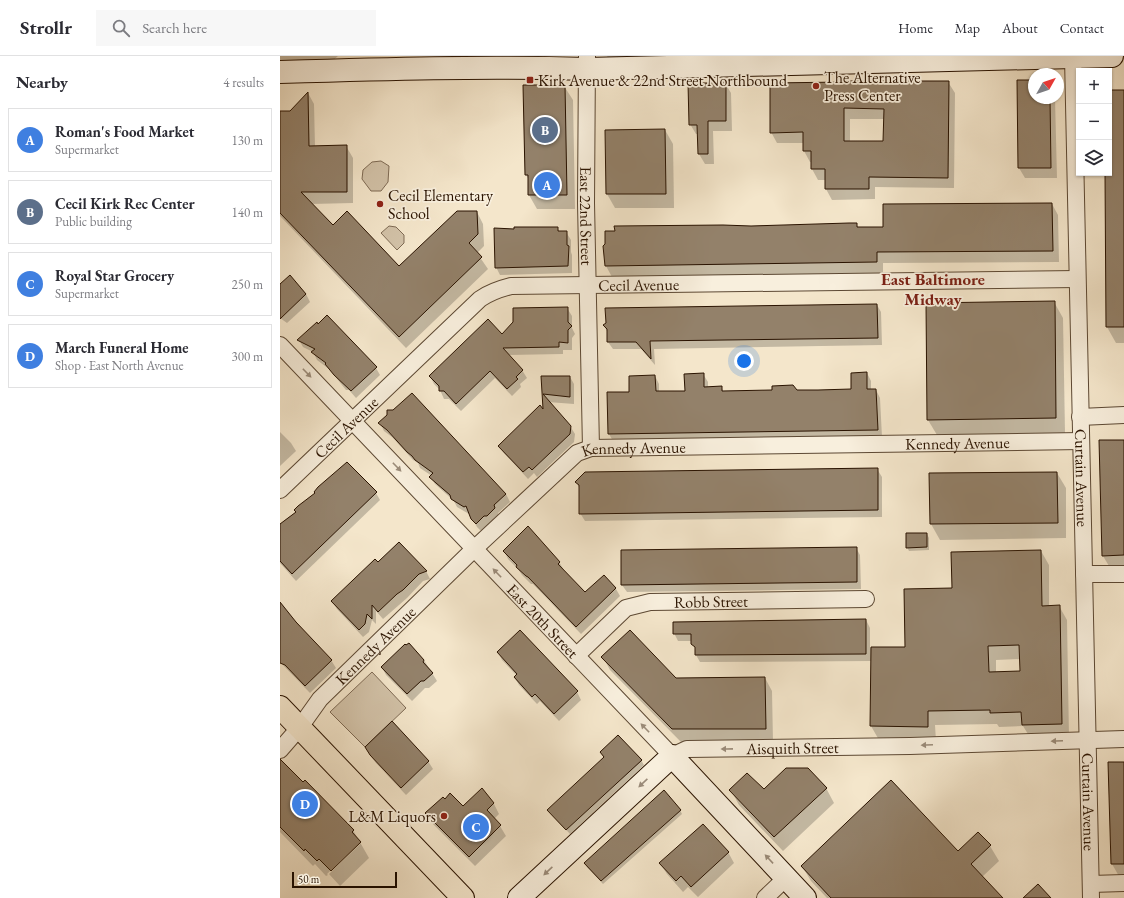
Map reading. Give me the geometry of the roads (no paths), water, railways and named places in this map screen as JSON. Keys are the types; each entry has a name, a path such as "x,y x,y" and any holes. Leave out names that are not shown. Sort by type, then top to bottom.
{"main road":[{"path":"280,706 463,898"}],"street":[{"path":"280,72 587,62 833,59 861,63 1112,56"},
{"name":"Curtain Avenue","path":"1072,57 1091,891"},
{"name":"East 22nd Street","path":"587,62 586,203 591,448"},
{"name":"Cecil Avenue","path":"280,490 480,299 491,292 511,286 1077,279"},
{"name":"East 20th Street","path":"280,345 672,756 805,898"},
{"path":"1080,417 1124,416"},
{"name":"Kennedy Avenue","path":"280,750 300,727 320,699 474,549 577,453 591,448 1081,441"},
{"path":"1084,574 1124,574"},
{"name":"Robb Street","path":"576,656 626,608 650,602 866,599"},
{"name":"Aisquith Street","path":"518,898 672,756 687,749 902,746 1124,739"},
{"path":"765,898 786,878"},
{"path":"1091,891 1124,883"}],"place":[{"name":"Kirk Avenue & 22nd Street Northbound","path":"530,80"},
{"name":"The Alternative Press Center","path":"816,86"},
{"name":"Cecil Kirk Rec Center","path":"545,130"},
{"name":"Roman's Food Market","path":"547,185"},
{"name":"Cecil Elementary School","path":"380,204"},
{"name":"March Funeral Home","path":"305,804"},
{"name":"L&M Liquors","path":"444,816"},
{"name":"Royal Star Grocery","path":"476,827"}],"district":[{"name":"East Baltimore Midway","path":"933,289"}]}
